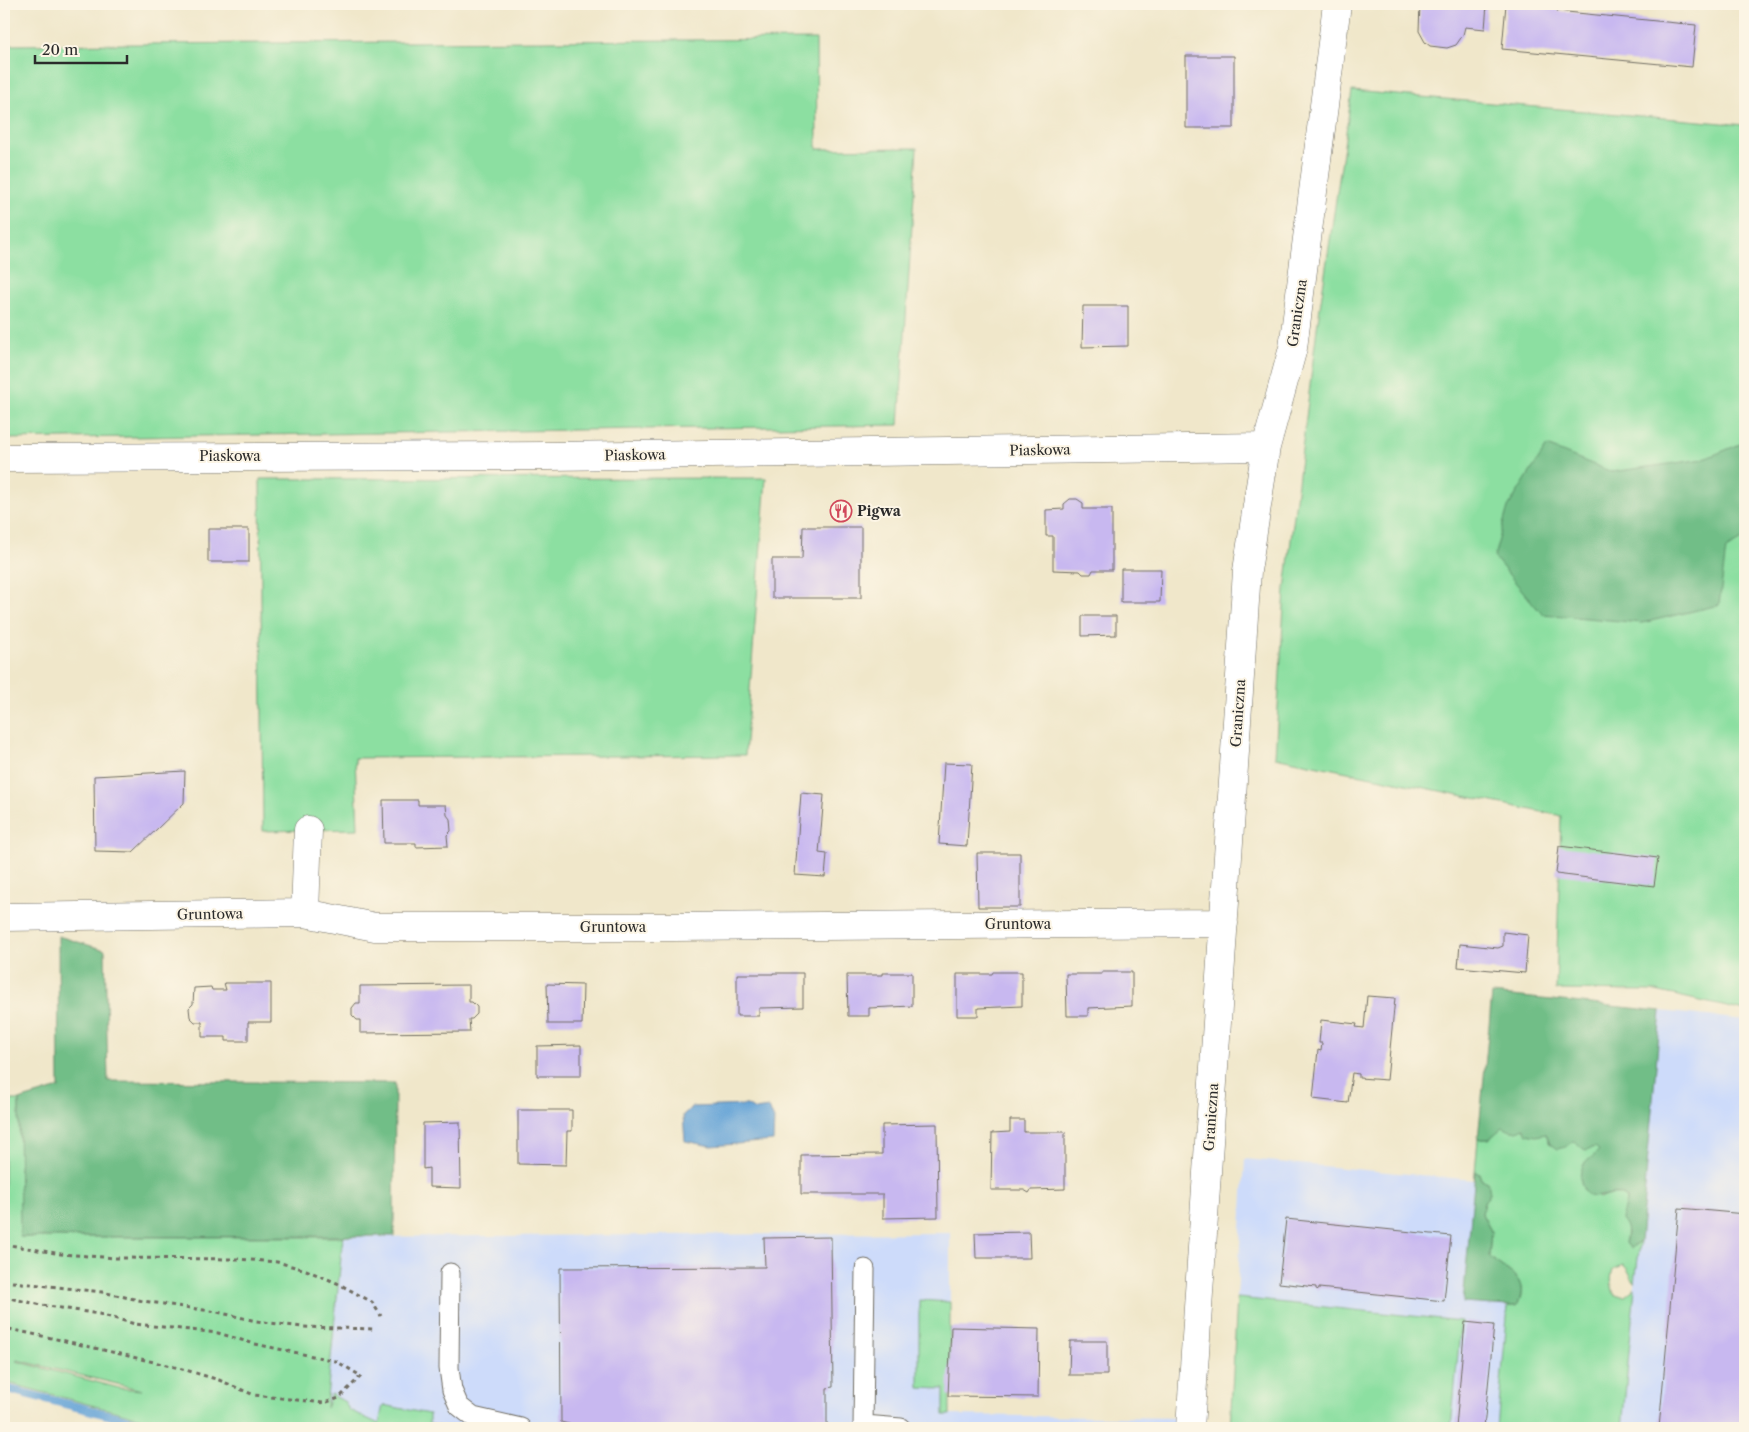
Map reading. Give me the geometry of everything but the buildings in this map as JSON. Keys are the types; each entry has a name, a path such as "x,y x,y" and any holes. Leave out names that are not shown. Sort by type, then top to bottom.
{"street":[{"name":"Graniczna","path":"1190,1428 1247,571 1266,447 1293,348 1337,4"},
{"name":"Piaskowa","path":"4,458 549,456 1266,447"},
{"path":"305,913 308,830"},
{"name":"Gruntowa","path":"4,917 305,913 374,927 673,927 1224,922"}],"lane":[{"path":"865,1269 863,1427 901,1428"},
{"path":"450,1273 449,1368 452,1390 459,1406 473,1416 521,1428"}],"path":[{"path":"4,1244 61,1254 116,1258 220,1259 278,1262 306,1270 372,1302 380,1316"},
{"path":"4,1281 102,1292 143,1301 302,1327 374,1329"},
{"path":"4,1297 99,1314 135,1324 218,1333 273,1348 336,1361 361,1376 339,1398 324,1403 254,1395 219,1380 179,1368 4,1328"}],"shaded area":[{"path":"1661,1011 1745,1020 1745,1428 1451,1428 1461,1321 1237,1298 1245,1159 1474,1180 1463,1303 1632,1316"},
{"path":"950,1233 950,1415 1183,1418 1182,1428 324,1428 343,1237"}],"green space":[{"path":"816,39 817,149 917,148 899,425 4,439 4,45"},
{"path":"1352,91 1745,125 1745,1011 1656,991 1556,990 1561,816 1275,757 1285,589 1317,328"},
{"path":"1745,442 1745,538 1726,549 1719,605 1642,623 1542,614 1494,557 1508,507 1547,446 1612,472 1704,459"},
{"path":"766,478 745,755 355,758 358,829 263,831 260,479"},
{"path":"58,936 105,950 108,1081 395,1083 394,1236 20,1237 19,1100 59,1088"},
{"path":"1492,994 1661,1011 1640,1242 1631,1248 1625,1243 1627,1231 1621,1219 1627,1198 1615,1193 1593,1197 1584,1190 1580,1174 1581,1170 1584,1164 1599,1150 1595,1147 1585,1150 1574,1141 1566,1147 1557,1149 1550,1144 1546,1134 1536,1136 1527,1134 1524,1128 1513,1131 1503,1127 1489,1139 1478,1139"},
{"path":"4,1100 19,1100 21,1237 343,1237 326,1408 331,1394 345,1402 349,1410 379,1424 383,1405 429,1414 429,1424 446,1428 178,1428 4,1382","holes":["17,1360 142,1390 119,1388"]},
{"path":"1503,1126 1524,1128 1546,1134 1550,1144 1566,1147 1574,1141 1595,1146 1600,1150 1594,1158 1583,1165 1599,1198 1610,1194 1617,1194 1627,1198 1625,1243 1636,1245 1640,1242 1635,1283 1623,1265 1613,1269 1611,1279 1615,1296 1625,1296 1635,1288 1622,1428 1497,1428 1508,1306 1517,1306 1521,1296 1521,1288 1519,1281 1514,1276 1489,1256 1491,1231 1482,1214 1484,1203 1490,1193 1479,1173 1475,1172 1478,1139 1489,1139"},
{"path":"1475,1172 1479,1173 1481,1179 1488,1182 1490,1193 1484,1203 1482,1214 1491,1231 1489,1256 1519,1281 1521,1296 1517,1306 1463,1303"},
{"path":"1237,1298 1461,1321 1451,1428 1230,1428"},
{"path":"919,1300 950,1302 950,1415 944,1415 944,1389 919,1388"}],"water":[{"path":"747,1105 755,1110 769,1108 774,1119 773,1141 711,1146 685,1141 683,1115 692,1107"}],"waterway":[{"path":"4,1388 159,1428"}],"place":[{"name":"Pigwa","path":"841,511"}]}
